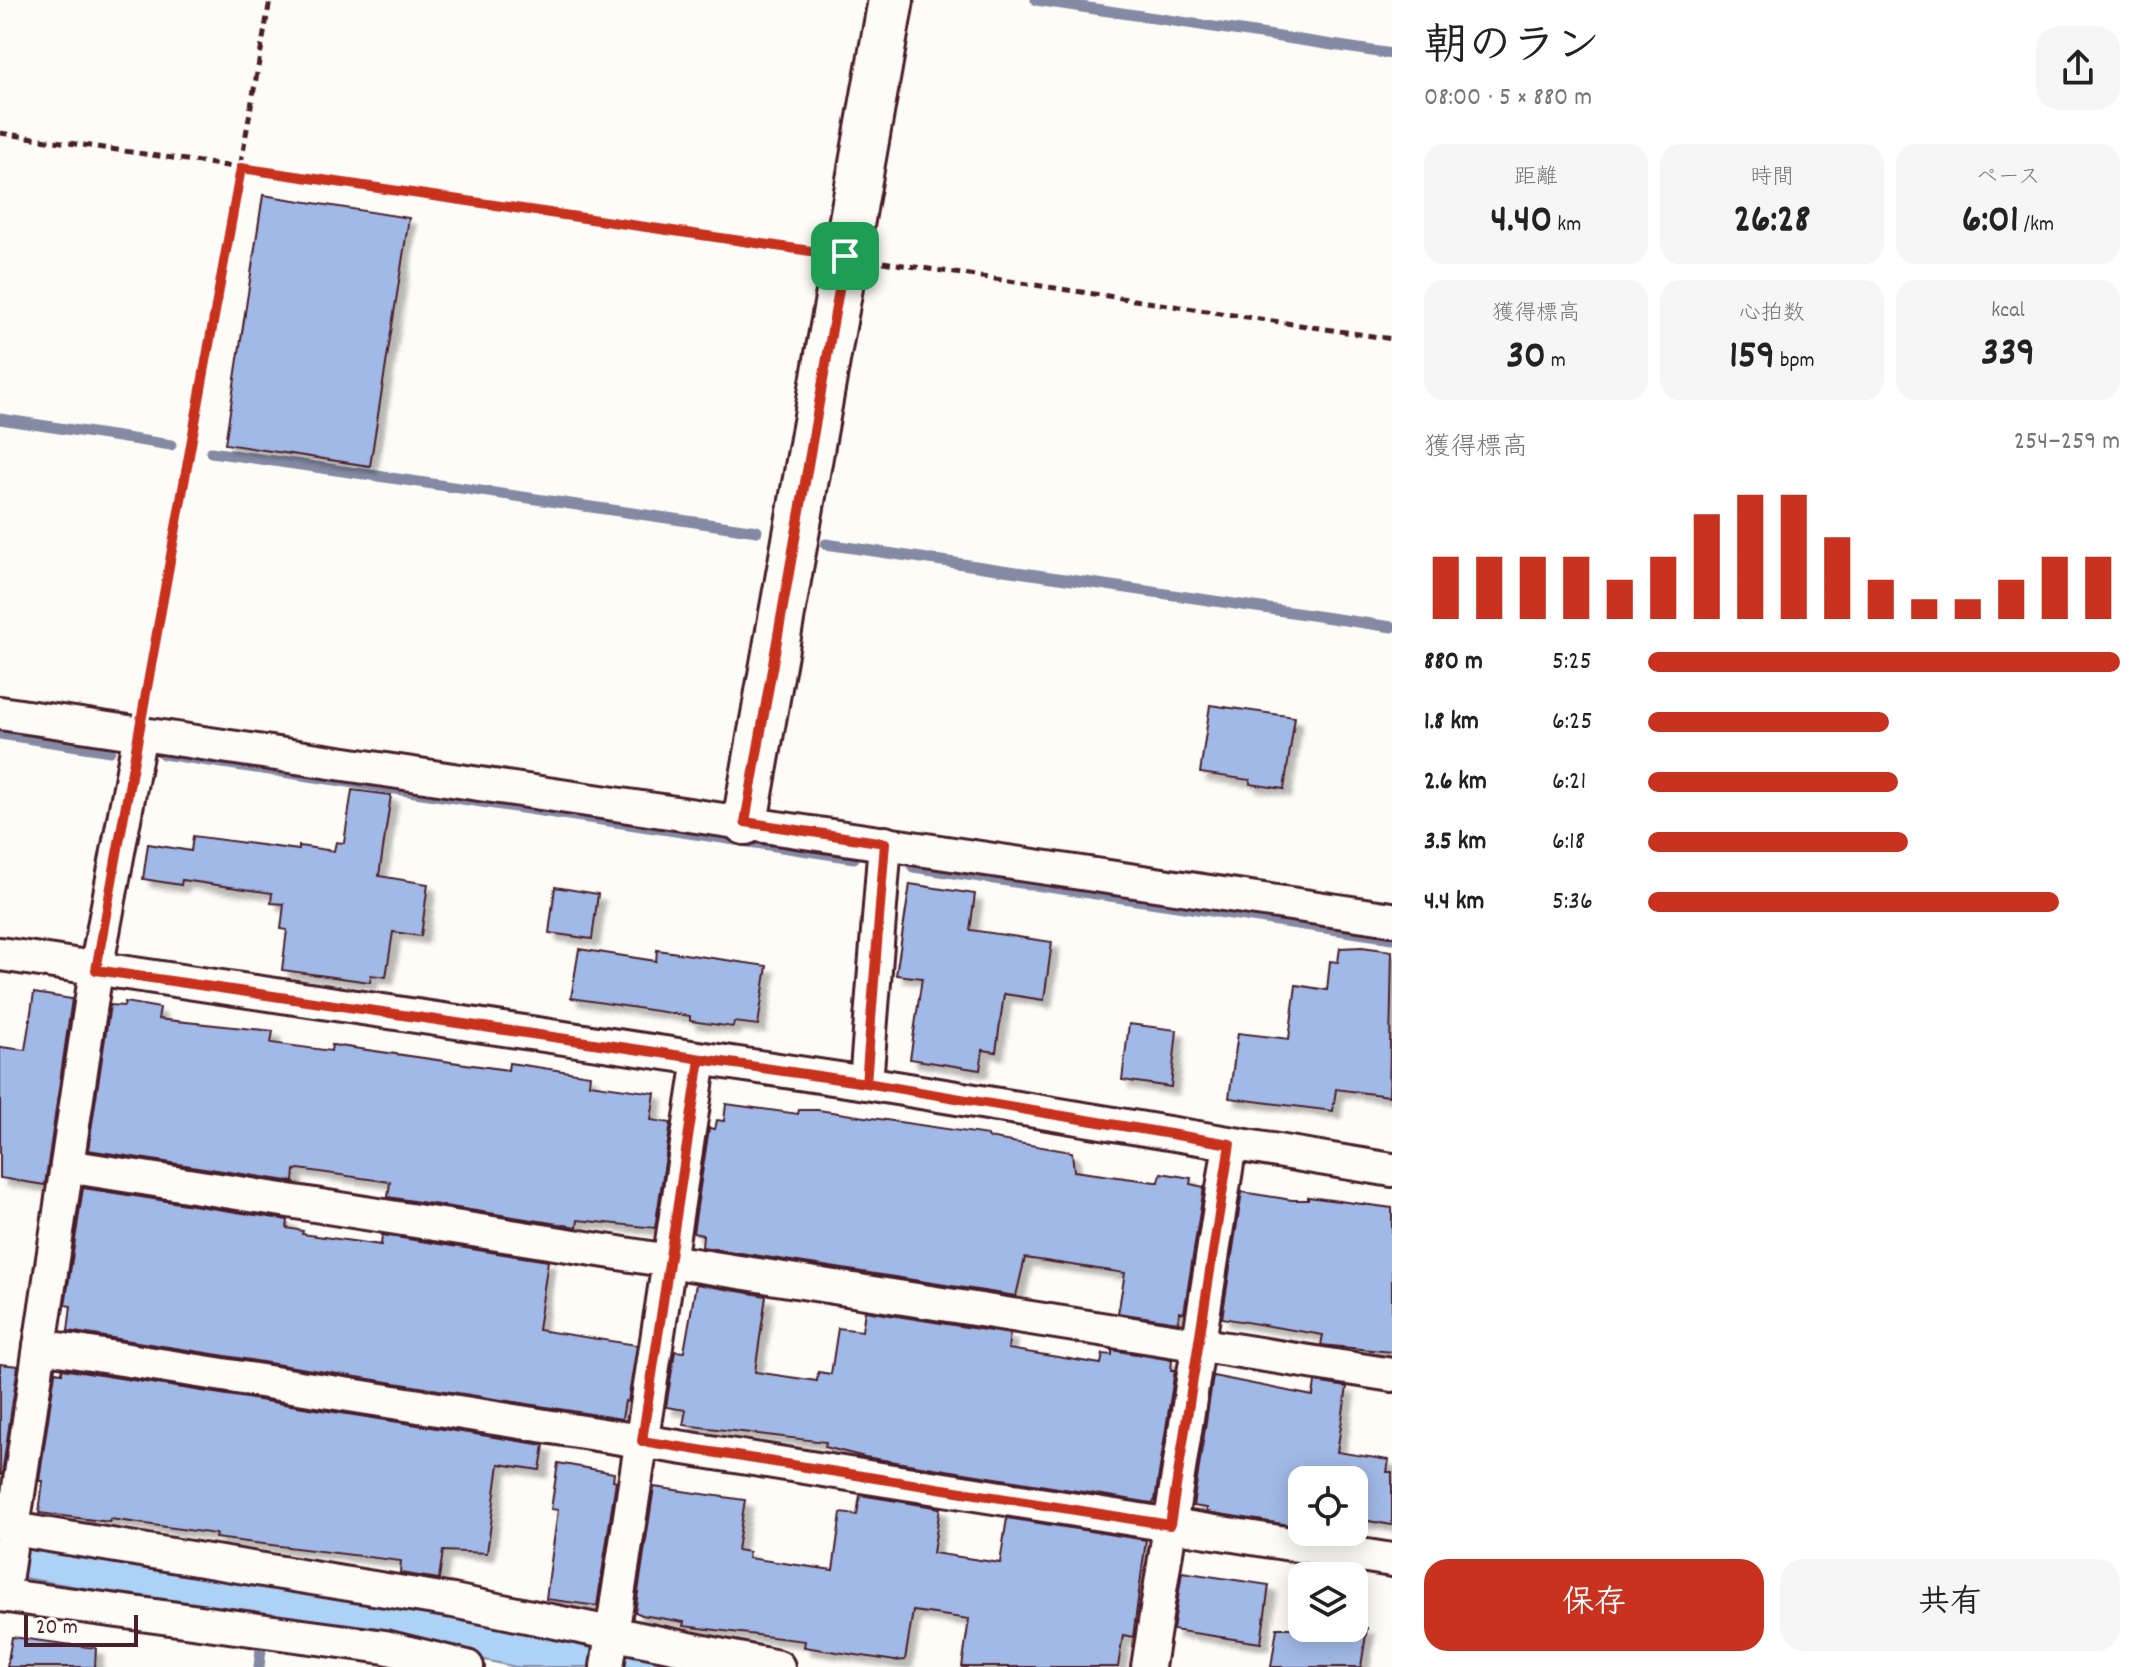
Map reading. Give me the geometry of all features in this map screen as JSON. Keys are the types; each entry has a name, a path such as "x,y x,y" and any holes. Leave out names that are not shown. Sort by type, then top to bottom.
{"street":[{"path":"745,822 891,0"},
{"path":"0,713 1392,919"},
{"path":"140,733 96,970 2,1593 385,1647 467,1667"},
{"path":"866,1083 885,843"},
{"path":"0,954 866,1083 1392,1170"},
{"path":"610,1649 700,1059"},
{"path":"1148,1667 1230,1144"},
{"path":"67,1166 1392,1375"},
{"path":"40,1346 1392,1560"},
{"path":"12,1534 453,1601 610,1649 778,1667"}],"path":[{"path":"140,733 270,0"},
{"path":"0,133 1392,339"}],"water":[{"path":"0,1545 452,1616 586,1647 709,1667 516,1667 386,1638 0,1574"}],"building":[{"path":"263,195 409,218 370,466 225,444"},
{"path":"1210,705 1295,717 1284,789 1250,784 1250,780 1200,773"},
{"path":"352,790 391,795 379,876 428,884 421,936 393,932 386,977 371,975 370,982 282,970 287,930 281,929 284,904 271,903 272,893 182,880 181,885 143,879 148,844 191,851 193,836 299,850 299,846 334,851 336,842 344,843"},
{"path":"910,884 975,894 970,930 1052,942 1044,1000 1004,994 996,1052 983,1050 980,1070 910,1059 922,978 896,975"},
{"path":"555,887 598,894 592,939 549,933"},
{"path":"1340,948 1392,951 1389,1096 1336,1089 1333,1111 1229,1098 1238,1033 1289,1039 1296,985 1327,990 1330,961 1338,962"},
{"path":"579,949 656,961 657,950 767,966 758,1025 734,1022 733,1027 690,1021 690,1016 571,998"},
{"path":"34,993 72,999 45,1185 0,1178 0,1047 25,1050"},
{"path":"125,1002 160,1008 158,1019 273,1031 271,1043 331,1051 332,1045 508,1070 509,1063 590,1075 589,1084 655,1093 651,1120 671,1123 655,1228 578,1220 577,1227 388,1197 390,1182 299,1169 295,1170 294,1182 88,1150 110,1005 124,1006"},
{"path":"1129,1024 1177,1030 1171,1087 1122,1080"},
{"path":"726,1104 798,1114 799,1110 818,1110 988,1135 988,1138 1072,1152 1074,1171 1155,1182 1159,1182 1161,1173 1191,1178 1190,1184 1204,1187 1184,1313 1179,1312 1178,1322 1118,1313 1125,1273 1025,1258 1016,1296 702,1247 703,1235 693,1233 709,1128 715,1129 717,1120 724,1121"},
{"path":"83,1188 288,1220 287,1228 303,1231 302,1234 381,1245 382,1235 548,1261 538,1330 637,1345 628,1402 625,1401 622,1419 68,1331 71,1306 65,1305"},
{"path":"1242,1192 1292,1200 1308,1200 1308,1197 1392,1208 1392,1352 1321,1345 1323,1335 1222,1318"},
{"path":"696,1284 766,1296 755,1372 817,1381 818,1372 831,1374 838,1328 862,1331 865,1311 1010,1334 1008,1349 1101,1364 1103,1354 1112,1355 1112,1350 1172,1360 1171,1370 1175,1370 1155,1500 1152,1503 865,1457 825,1447 826,1442 683,1425 686,1410 666,1407 675,1351 684,1352"},
{"path":"0,1364 18,1366 2,1475 0,1475"},
{"path":"62,1369 544,1445 540,1470 499,1464 487,1553 443,1551 439,1579 400,1573 401,1561 215,1538 216,1534 110,1519 110,1522 39,1513 43,1481 39,1481 55,1372 62,1373"},
{"path":"1213,1376 1313,1396 1315,1382 1347,1387 1337,1452 1389,1460 1387,1472 1392,1472 1392,1525 1368,1521 1368,1466 1288,1466 1288,1525 1207,1512 1207,1508 1193,1506"},
{"path":"558,1463 614,1473 613,1480 616,1481 597,1606 546,1599 558,1510 551,1509"},
{"path":"654,1487 745,1500 737,1550 749,1552 748,1558 833,1570 841,1513 857,1515 860,1495 940,1508 933,1553 1000,1563 1007,1518 1146,1540 1133,1637 1123,1635 1118,1667 962,1667 969,1619 913,1611 905,1660 895,1661 804,1647 805,1641 683,1626 684,1622 642,1615 635,1612"},
{"path":"1182,1572 1269,1585 1261,1643 1173,1630"},
{"path":"1277,1628 1288,1628 1288,1642 1365,1642 1361,1667 1271,1667"},
{"path":"12,1637 96,1648 95,1667 7,1667"}],"waterway":[{"path":"1036,0 1392,54"},
{"path":"0,419 171,445"},
{"path":"211,452 757,531"},
{"path":"826,544 1392,627"},
{"path":"0,734 110,751"},
{"path":"163,754 854,858"},
{"path":"913,867 1392,938"},
{"path":"259,1667 261,1649"}],"route":[{"path":"845,256 241,168 96,970 866,1083 1230,1144 1170,1525 642,1441 700,1059 866,1083 885,843 745,822 845,256"}]}
